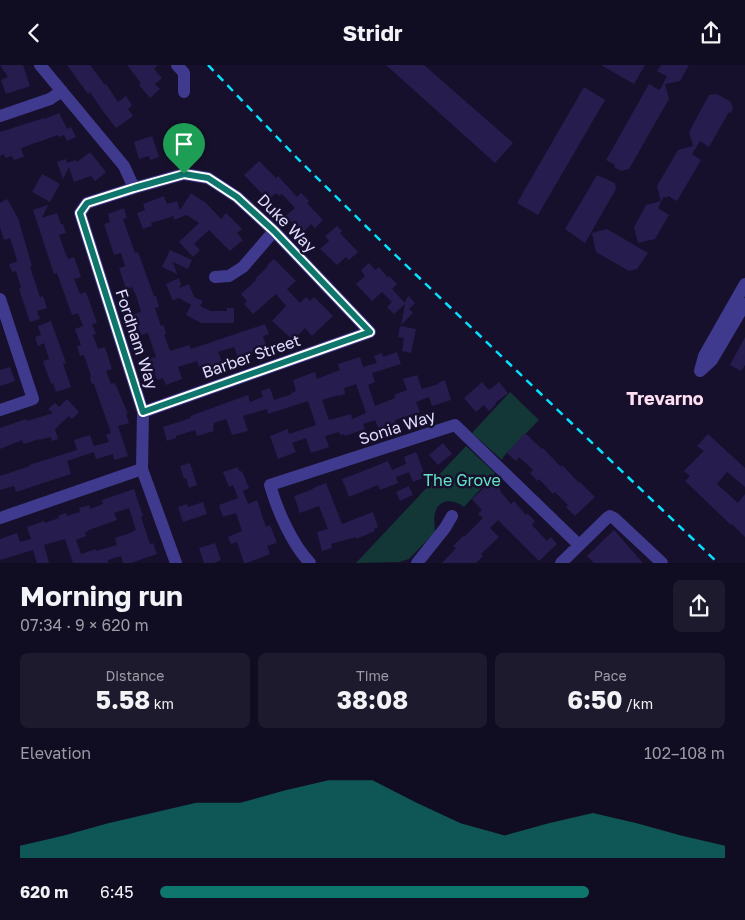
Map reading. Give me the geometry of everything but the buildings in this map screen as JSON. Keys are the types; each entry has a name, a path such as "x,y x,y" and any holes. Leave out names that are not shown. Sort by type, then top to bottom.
{"street":[{"path":"40,65 124,166 134,188"},
{"path":"177,65 184,73 184,91"},
{"path":"0,116 50,99 62,91"},
{"name":"Duke Way","path":"134,188 184,174 208,178 237,197 274,231 370,332"},
{"name":"Fordham Way","path":"134,188 87,203 80,213 143,412 142,469 176,563"},
{"path":"215,277 229,276 243,267 274,231"},
{"path":"745,284 704,356 700,371 712,361 745,304"},
{"path":"0,299 33,399 0,410"},
{"name":"Barber Street","path":"143,412 370,332"},
{"name":"Sonia Way","path":"310,563 290,533 274,501 270,485 454,425 579,545"},
{"path":"0,517 142,469"},
{"path":"417,563 445,528 452,516"},
{"path":"561,563 610,516 662,563"}],"green space":[{"path":"510,392 539,420 502,460 472,433"},
{"name":"The Grove","path":"466,446 495,473 464,507 456,502 443,502 437,508 434,516 434,533 409,559 399,562 356,563"}],"railway":[{"path":"208,65 298,159 387,247 718,563"}],"district":[{"name":"Trevarno","path":"665,398"}],"route":[{"path":"184,174 208,178 237,197 274,231 370,332 143,412 80,213 87,203 184,174"}]}
